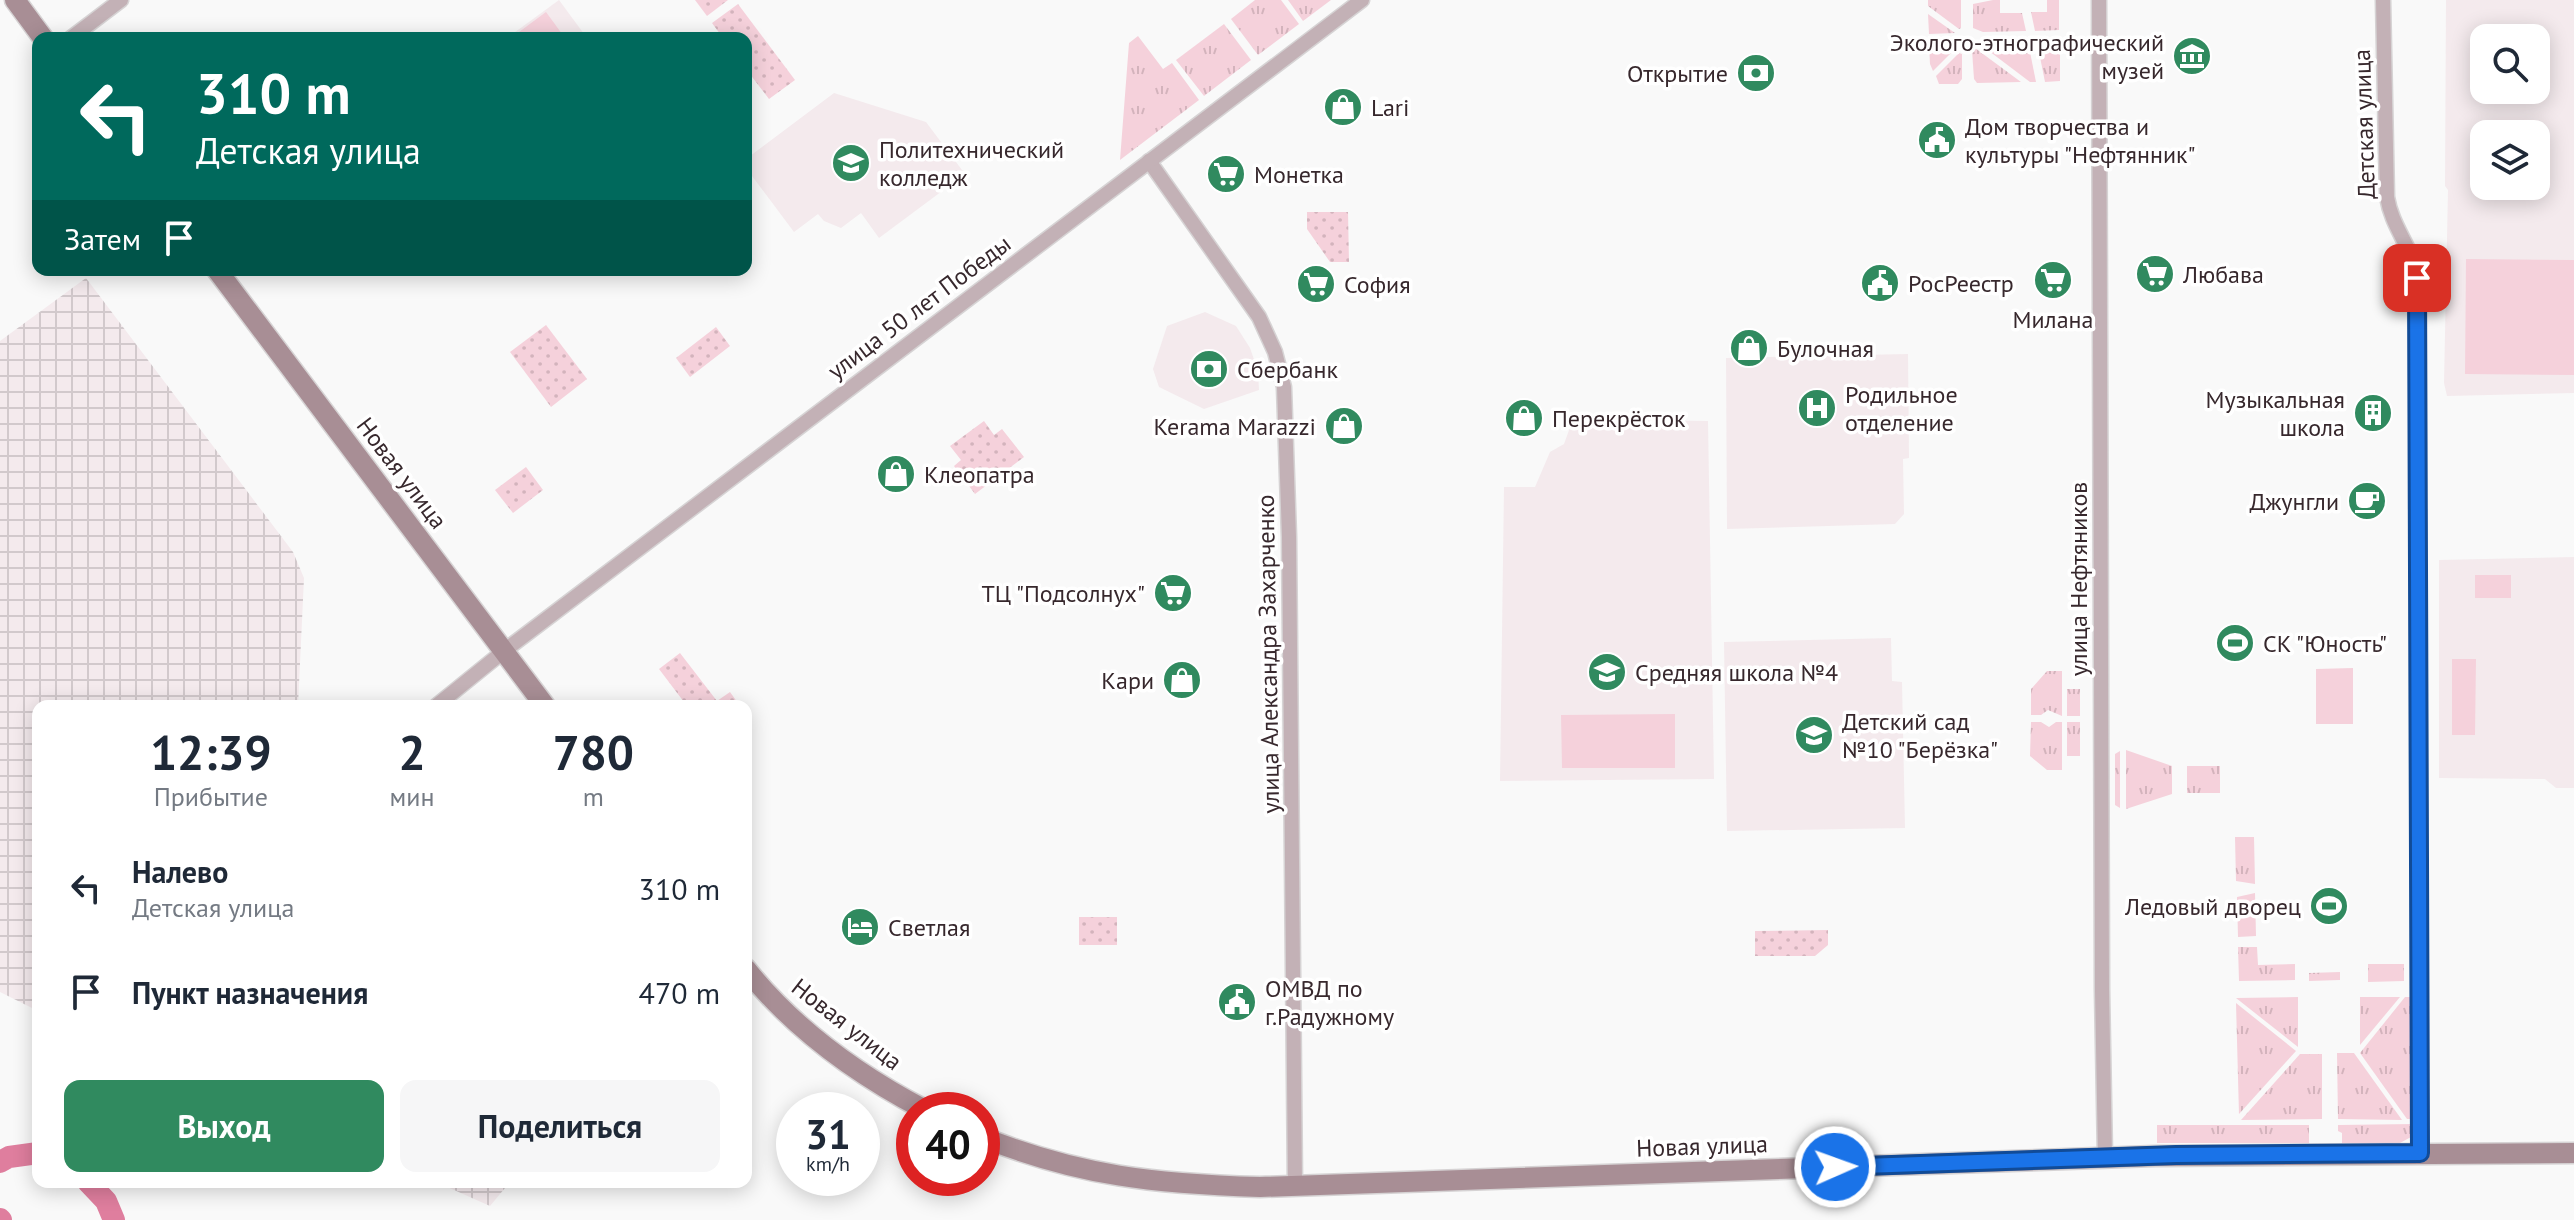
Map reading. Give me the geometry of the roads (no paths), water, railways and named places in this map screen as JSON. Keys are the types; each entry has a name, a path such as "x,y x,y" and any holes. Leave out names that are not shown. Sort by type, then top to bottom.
{"street":[{"path":"15,0 39,32"},
{"path":"79,32 121,0"},
{"name":"улица 50 лет Победы","path":"443,700 1362,0"},
{"name":"улица Нефтяников","path":"2099,0 2105,1157"},
{"name":"Детская улица","path":"2383,0 2387,197 2392,221 2412,258 2417,278 2420,1153"},
{"name":"улица Александра Захарченко","path":"1149,161 1259,317 1275,352 1284,387 1289,537 1295,1186"},
{"name":"Новая улица","path":"222,276 541,700"},
{"name":"Новая улица","path":"752,976 787,1014 829,1049 896,1094"},
{"name":"Новая улица","path":"1000,1143 1058,1164 1130,1179 1172,1184 1295,1186 2105,1157 2574,1153"}],"waterway":[{"path":"0,1162 9,1157 32,1154"},
{"path":"94,1188 106,1201 114,1220"}],"place":[{"name":"Эколого-этнографический музей","path":"2192,56"},
{"name":"Открытие","path":"1756,73"},
{"name":"Lari","path":"1343,107"},
{"name":"Дом творчества и культуры \"Нефтянник\"","path":"1937,140"},
{"name":"Политехнический колледж","path":"851,163"},
{"name":"Монетка","path":"1226,174"},
{"name":"Любава","path":"2155,274"},
{"name":"Милана","path":"2053,280"},
{"name":"РосРеестр","path":"1880,283"},
{"name":"София","path":"1316,284"},
{"name":"Булочная","path":"1749,348"},
{"name":"Сбербанк","path":"1209,369"},
{"name":"Родильное отделение","path":"1817,408"},
{"name":"Музыкальная школа","path":"2373,413"},
{"name":"Перекрёсток","path":"1524,418"},
{"name":"Kerama Marazzi","path":"1344,426"},
{"name":"Клеопатра","path":"896,474"},
{"name":"Джунгли","path":"2367,501"},
{"name":"ТЦ \"Подсолнух\"","path":"1173,593"},
{"name":"СК \"Юность\"","path":"2235,643"},
{"name":"Средняя школа №4","path":"1607,672"},
{"name":"Кари","path":"1182,680"},
{"name":"Детский сад №10 \"Берёзка\"","path":"1814,735"},
{"name":"Ледовый дворец","path":"2329,906"},
{"name":"Светлая","path":"860,927"},
{"name":"ОМВД по г.Радужному","path":"1237,1002"}]}
